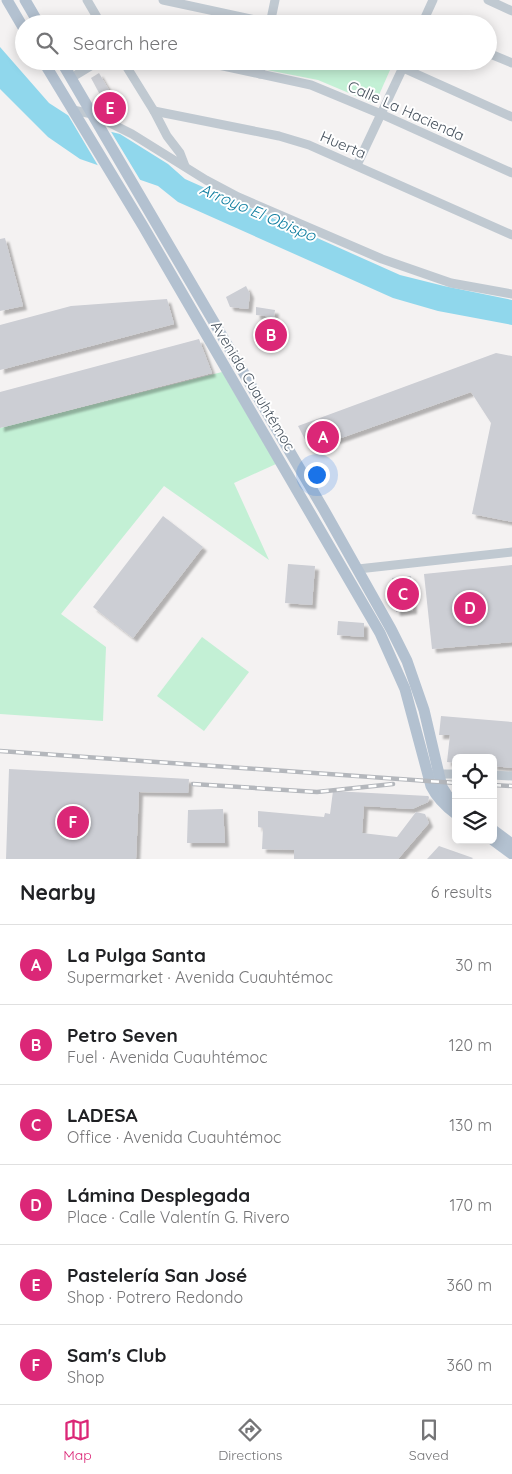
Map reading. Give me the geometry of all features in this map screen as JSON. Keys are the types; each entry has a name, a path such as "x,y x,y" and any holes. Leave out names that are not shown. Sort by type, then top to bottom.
{"main road":[{"path":"6,0 15,15"},
{"path":"25,0 34,15"},
{"name":"Avenida Cuauhtémoc","path":"48,70 120,188 424,710 433,774 431,786 436,796 452,811"},
{"name":"Avenida Cuauhtémoc","path":"66,70 358,569 407,661 411,687"},
{"path":"330,548 339,554 349,566 358,569 356,578 363,604"},
{"name":"Avenida Cuauhtémoc","path":"433,774 452,799"},
{"path":"497,833 512,844"},
{"path":"497,843 512,854"}],"street":[{"path":"87,0 95,15"},
{"path":"163,0 230,15"},
{"path":"272,15 275,0"},
{"path":"426,15 433,0"},
{"path":"488,0 512,10"},
{"path":"497,57 512,64"},
{"path":"129,70 154,111 177,156 186,167 206,180 382,259 451,283 512,294"},
{"name":"Calle La Hacienda","path":"242,70 311,86 381,114 512,173"},
{"path":"260,74 261,70"},
{"path":"357,165 402,70"},
{"path":"414,70 512,117"},
{"name":"Huerta","path":"154,111 279,136 309,145 512,235"},
{"path":"75,114 94,118 177,156"},
{"path":"358,569 512,552"},
{"path":"433,774 452,774"},
{"path":"497,776 512,776"}],"green space":[{"path":"267,70 390,70 375,104 318,80"},
{"path":"222,372 276,464 234,483 269,560 164,486 61,614 106,647 103,721 0,714 0,428"},
{"path":"202,637 249,672 204,731 157,696"}],"water":[{"name":"Arroyo El Obispo","path":"0,47 15,64 15,70 20,70 49,103 83,125 120,134 168,164 185,179 400,275 512,300 512,325 438,311 393,298 178,202 158,186 80,159 48,137 0,89"}],"pier":[{"path":"68,115 110,130 142,183 100,169"}],"building":[{"path":"99,73 120,109 111,115 91,78"},
{"path":"5,238 23,306 0,311 0,239"},
{"path":"246,286 250,294 248,309 230,307 226,297"},
{"path":"167,299 174,324 0,370 0,325 71,306"},
{"path":"256,307 275,310 274,317 256,315"},
{"path":"199,339 212,373 0,428 0,392"},
{"path":"496,353 512,356 512,522 472,514 491,423 471,392 310,449 298,426"},
{"path":"163,516 203,547 133,638 93,607"},
{"path":"288,564 315,566 312,605 285,603"},
{"path":"512,565 512,642 432,649 424,574"},
{"path":"411,576 413,610 396,612 392,578"},
{"path":"338,621 364,623 364,637 337,635"},
{"path":"441,716 512,722 512,768 497,766 497,754 452,754 452,763 447,762 450,735 439,735"},
{"path":"9,769 189,779 188,793 139,792 136,859 6,859"},
{"path":"333,791 429,797 428,802 412,809 364,806 362,833 397,837 416,812 425,814 429,823 398,859 294,859 294,850 262,849 263,828 258,827 258,811 324,817 325,813 330,814"},
{"path":"223,809 225,843 187,843 188,810"},
{"path":"439,846 473,858 427,859"}],"railway":[{"path":"0,751 452,783"},
{"path":"193,784 317,792 393,784"},
{"path":"497,785 512,786"}],"place":[{"name":"Pastelería San José","path":"110,108"},
{"name":"Petro Seven","path":"271,335"},
{"name":"La Pulga Santa","path":"323,437"},
{"name":"LADESA","path":"403,594"},
{"name":"Lámina Desplegada","path":"470,608"},
{"name":"Sam's Club","path":"73,822"}]}
